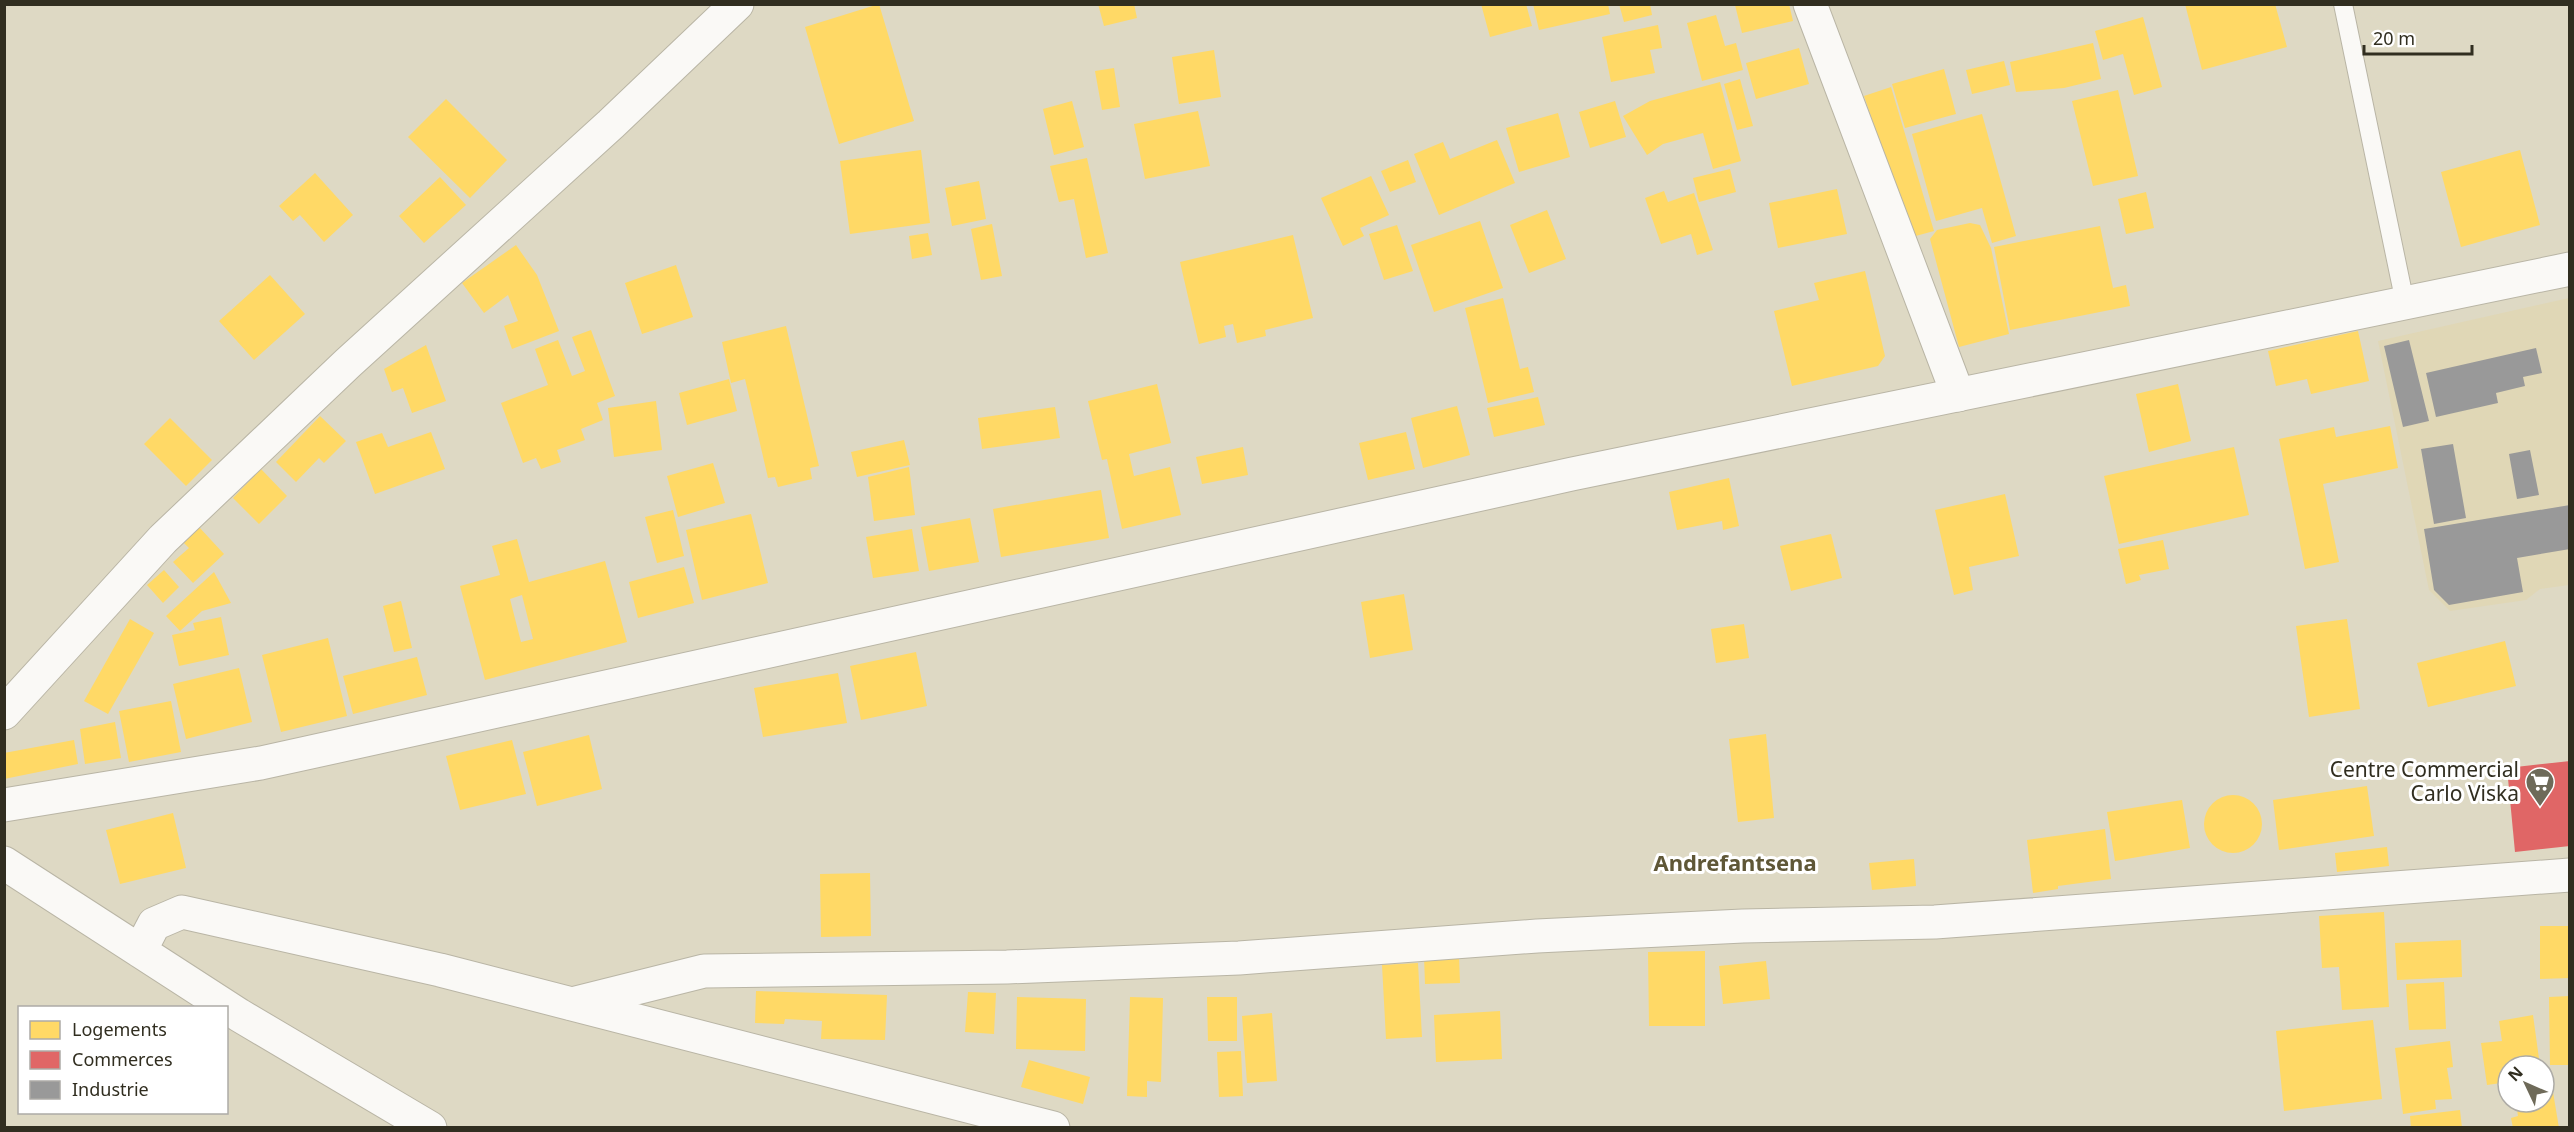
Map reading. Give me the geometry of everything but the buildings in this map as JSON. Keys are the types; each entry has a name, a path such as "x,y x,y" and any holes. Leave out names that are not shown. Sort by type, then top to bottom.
{"street":[{"path":"4,713 164,539 348,363 611,124 737,4"},
{"path":"1809,4 1958,395"},
{"path":"4,805 261,763 1583,472 2570,269"},
{"path":"4,863 225,1006"},
{"path":"572,1004 704,971 1008,967 1239,958 1548,936 1743,926 1935,922 2570,875"},
{"path":"140,951 154,924 182,912 440,970 1053,1128"},
{"path":"228,1008 430,1128"}],"lane":[{"path":"2343,4 2405,303"}],"shaded area":[{"path":"2569,298 2569,585 2540,589 2526,600 2450,611 2429,590 2378,341"}],"place":[{"name":"Centre Commercial Carlo Viska","path":"2540,808"}],"district":[{"name":"Andrefantsena","path":"1735,863"}]}
